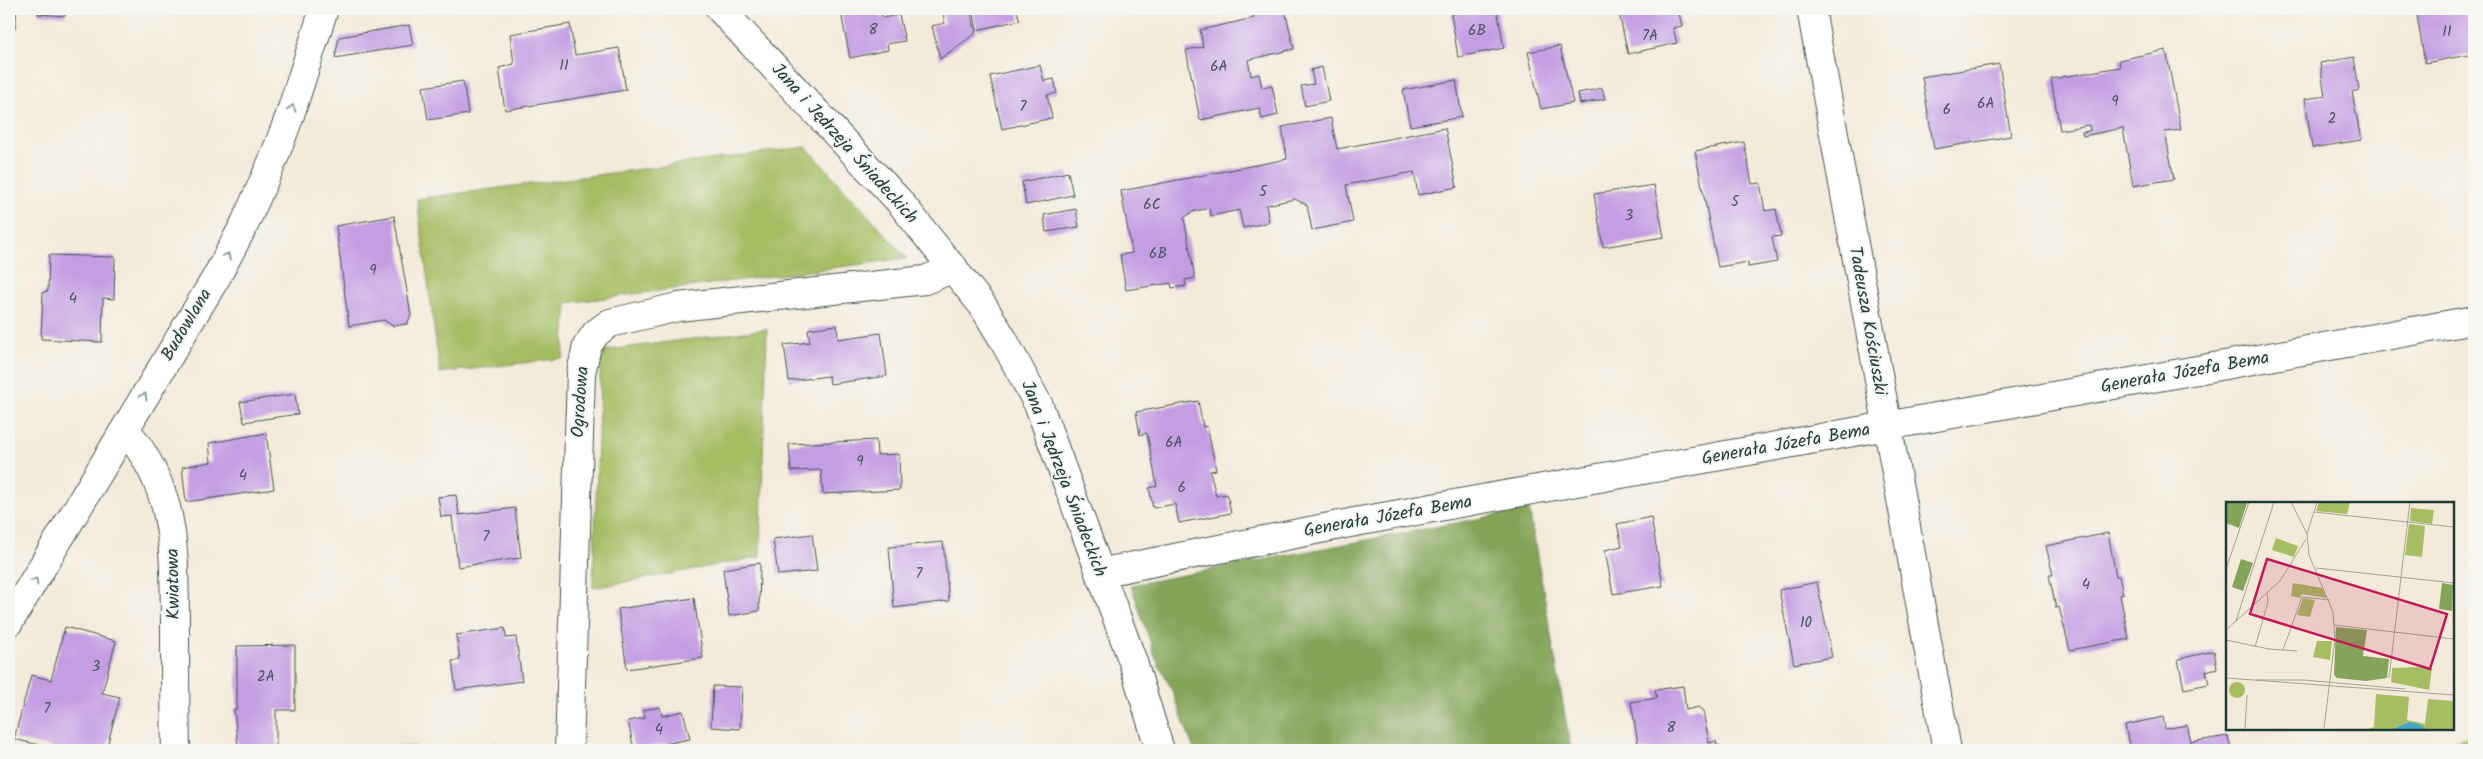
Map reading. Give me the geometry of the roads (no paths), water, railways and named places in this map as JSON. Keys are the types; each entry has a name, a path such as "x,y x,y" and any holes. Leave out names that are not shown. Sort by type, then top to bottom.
{"street":[{"name":"Budowlana","path":"9,622 216,276 245,223 289,118 324,9"},
{"name":"Jana i Jędrzeja Śniadeckich","path":"720,9 899,201 954,268 998,331 1039,406 1133,662 1160,750"},
{"name":"Tadeusza Kościuszki","path":"1811,9 1886,427 1947,750"},
{"name":"Ogrodowa","path":"569,750 581,373 587,346 596,332 610,323 678,307 925,280 954,268"},
{"name":"Generała Józefa Bema","path":"1099,573 1355,522 2474,320"},
{"name":"Kwiatowa","path":"125,429 140,448 161,487 173,538 176,750"}]}
